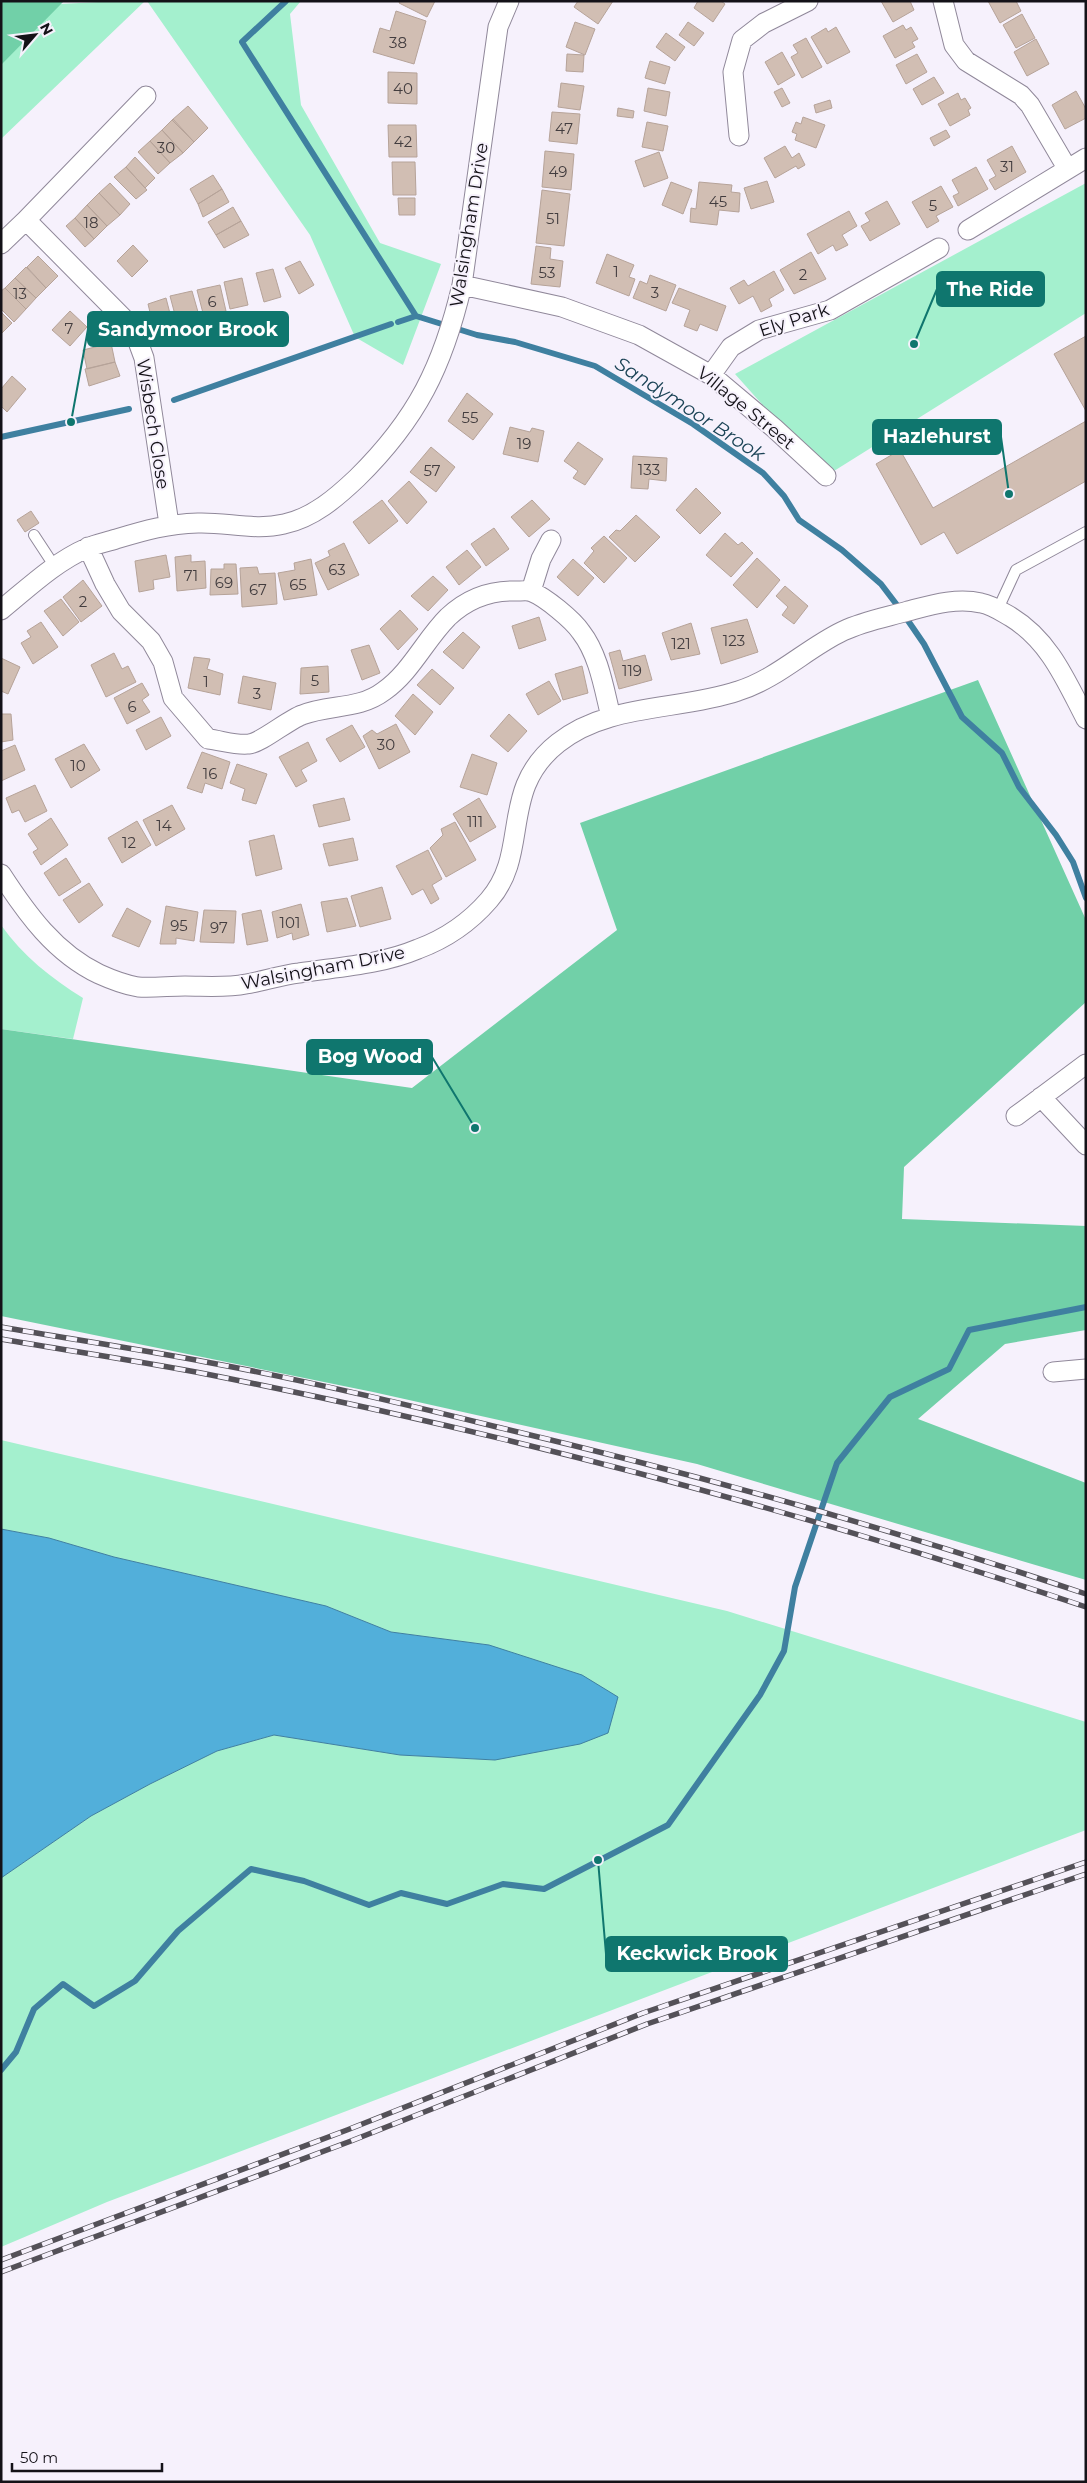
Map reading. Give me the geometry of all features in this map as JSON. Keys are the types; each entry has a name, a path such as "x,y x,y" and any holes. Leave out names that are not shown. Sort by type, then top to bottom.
{"street":[{"name":"Walsingham Drive","path":"1,610 55,567 88,547 169,524 202,523 258,528 286,524 314,512 340,494 385,450 422,398 444,347 456,312 462,284 498,27 509,1"},
{"path":"739,136 733,72 742,40 764,23 808,1"},
{"path":"943,1 954,45 966,60 1021,95 1030,105 1067,168"},
{"path":"1,244 146,96"},
{"path":"968,230 1086,158"},
{"name":"Wisbech Close","path":"26,220 134,331 144,358 169,524"},
{"name":"Ely Park","path":"711,375 731,347 759,330 830,310 939,248"},
{"name":"Village Street","path":"462,284 562,307 639,335 711,375 774,428 826,476"},
{"path":"531,591 540,559 551,540"},
{"path":"88,547 105,584 121,611 150,641 163,662 173,698 208,738 250,744 300,716 318,710 346,707 364,702 384,692 400,678 448,617 482,595 506,590 531,591 564,614 582,632 596,661 611,717"},
{"name":"Walsingham Drive","path":"1,874 30,918 68,954 99,974 135,987 243,985 281,975 386,960 417,950 444,938 492,898 508,866 518,807 526,780 540,760 557,743 576,731 611,717 711,699 742,690 780,671 843,631 872,621 952,601 980,602 998,609 1027,627 1046,646 1086,720"},
{"path":"1016,1116 1086,1064"},
{"path":"1041,1097 1086,1145"},
{"path":"1053,1372 1086,1369"}],"lane":[{"path":"998,609 1016,570 1086,532"},
{"path":"34,535 55,567"}],"green space":[{"path":"1,1 64,1 1,65"},
{"path":"145,1 1,139 1,7"},
{"path":"147,1 301,1 290,14 301,105 380,243 441,264 403,365 355,337 310,235"},
{"path":"1086,183 1086,313 826,476 735,374"},
{"path":"978,680 1086,920 1086,1002 904,1167 902,1219 1086,1226 1086,1330 1005,1344 918,1419 1086,1483 1086,1580 697,1464 373,1392 1,1316 1,1029 412,1088 617,930 580,823"},
{"path":"1,925 38,966 83,998 73,1039 1,1029"},
{"path":"1,1440 727,1611 1086,1722 1086,1830 107,2202 1,2247 1,1878 91,1816 150,1784 217,1751 274,1735 400,1755 495,1760 489,1645 391,1632 326,1606 114,1557 49,1538 1,1529"}],"water":[{"path":"1,1529 49,1538 114,1557 326,1606 391,1632 489,1645 582,1675 618,1697 608,1733 580,1744 495,1760 400,1755 274,1735 217,1751 150,1784 91,1816 1,1878"}],"building":[{"path":"400,1 435,1 427,17 399,3"},
{"path":"578,1 613,1 598,24 574,7"},
{"path":"698,1 721,1 725,4 713,22 694,8"},
{"path":"881,1 910,1 914,10 893,22"},
{"path":"988,1 1016,1 1021,11 1000,23"},
{"path":"396,11 426,21 414,64 373,52 380,28 390,31"},
{"path":"1022,14 1035,38 1016,48 1003,25"},
{"path":"575,22 595,29 585,55 566,47"},
{"path":"688,22 704,33 694,46 679,35"},
{"path":"903,25 906,30 911,27 918,39 912,42 915,47 895,58 883,36"},
{"path":"836,27 850,52 827,64 811,37 826,28 828,32"},
{"path":"666,33 685,47 675,61 656,47"},
{"path":"806,38 822,67 802,78 791,57 798,53 793,45"},
{"path":"1036,39 1049,64 1027,76 1014,52"},
{"path":"782,52 795,75 778,85 765,62"},
{"path":"567,54 584,55 583,72 566,71"},
{"path":"917,54 927,72 906,84 896,65"},
{"path":"650,61 670,67 665,84 645,78"},
{"path":"388,72 417,73 417,104 388,103"},
{"path":"934,77 944,93 922,105 913,89"},
{"path":"561,83 584,86 580,110 558,107"},
{"path":"648,88 670,92 666,116 644,111"},
{"path":"782,88 790,103 782,107 774,92"},
{"path":"1076,91 1086,109 1086,118 1065,129 1052,105"},
{"path":"958,93 961,100 965,98 971,108 968,110 970,115 950,126 938,104"},
{"path":"830,100 832,108 816,113 814,105"},
{"path":"188,106 208,128 194,142 172,120"},
{"path":"618,108 634,111 633,118 617,116"},
{"path":"552,112 580,114 577,144 549,141"},
{"path":"803,117 825,125 816,148 795,140 797,134 792,132 796,122 801,124"},
{"path":"173,119 194,142 183,153 162,130"},
{"path":"647,122 668,126 663,151 642,147"},
{"path":"388,125 416,125 417,157 389,157"},
{"path":"162,130 183,153 170,163 150,141"},
{"path":"946,130 950,137 934,146 930,138"},
{"path":"150,141 170,163 158,174 138,152"},
{"path":"785,146 792,158 799,153 805,165 798,169 796,166 775,178 764,158"},
{"path":"1012,146 1026,172 995,190 989,180 996,176 987,160"},
{"path":"545,151 574,154 571,190 542,187"},
{"path":"659,152 668,178 644,187 635,161"},
{"path":"135,157 155,178 145,188 126,167"},
{"path":"392,162 415,162 416,195 393,195"},
{"path":"126,167 147,190 136,199 114,177"},
{"path":"976,167 988,189 958,206 953,196 959,193 952,180"},
{"path":"213,175 222,189 198,204 190,189"},
{"path":"767,181 774,202 751,209 744,188"},
{"path":"671,182 692,190 683,214 662,205"},
{"path":"699,182 732,185 731,192 740,193 739,212 719,210 717,225 690,222 691,208 696,209"},
{"path":"110,183 130,204 120,215 99,193"},
{"path":"941,186 953,207 936,216 939,221 927,228 912,202"},
{"path":"222,189 229,202 203,217 198,204"},
{"path":"542,190 570,194 564,246 536,243"},
{"path":"99,193 120,215 107,226 87,205"},
{"path":"398,198 415,198 415,215 399,215"},
{"path":"887,201 900,224 870,241 861,226 870,221 865,213"},
{"path":"87,205 107,226 94,239 75,218"},
{"path":"233,207 241,221 216,235 208,222"},
{"path":"849,211 857,226 842,235 848,245 836,251 833,245 818,254 807,234"},
{"path":"75,218 94,239 85,247 66,226"},
{"path":"241,221 249,235 224,248 216,235"},
{"path":"133,245 148,261 132,277 117,261"},
{"path":"536,246 551,248 550,259 563,261 560,287 531,284"},
{"path":"811,252 826,279 794,294 780,270"},
{"path":"607,254 634,265 629,277 635,279 629,296 596,283"},
{"path":"38,256 58,276 46,288 27,267"},
{"path":"300,261 314,285 299,294 285,268"},
{"path":"26,267 46,288 36,298 15,278"},
{"path":"273,269 281,297 264,302 256,273"},
{"path":"774,271 784,290 769,299 772,306 761,312 753,296 739,304 730,288 744,280 748,286"},
{"path":"650,275 676,285 666,311 633,298 640,281 647,284"},
{"path":"15,278 36,298 26,309 5,288"},
{"path":"242,278 248,305 230,309 224,282"},
{"path":"220,285 226,311 204,317 197,290"},
{"path":"5,288 26,309 14,322 1,309 1,291"},
{"path":"679,288 726,306 717,331 700,324 697,331 684,326 690,310 672,303"},
{"path":"192,291 200,319 178,326 170,296"},
{"path":"166,298 174,329 155,333 148,304"},
{"path":"70,311 87,327 70,346 52,330"},
{"path":"1,312 12,323 1,334"},
{"path":"1086,336 1086,411 1054,354"},
{"path":"111,343 115,362 87,369 83,350"},
{"path":"115,362 120,376 89,386 85,369"},
{"path":"12,376 26,389 7,412 1,406 1,389"},
{"path":"467,393 493,414 473,440 448,421"},
{"path":"1086,421 1086,481 957,554 944,532 921,545 876,464 900,450 933,508"},
{"path":"510,427 530,432 532,428 544,431 538,462 503,454"},
{"path":"578,442 603,459 585,485 573,478 578,471 564,461"},
{"path":"431,447 455,467 436,492 410,472"},
{"path":"633,456 667,458 666,481 649,479 648,489 631,488"},
{"path":"409,481 427,502 407,524 388,501"},
{"path":"696,488 721,513 700,534 676,510"},
{"path":"382,500 398,521 369,544 353,522"},
{"path":"532,500 550,519 529,537 511,517"},
{"path":"31,511 39,523 25,532 17,520"},
{"path":"636,515 660,537 635,562 609,537 616,530 620,531"},
{"path":"494,528 509,549 486,566 471,544"},
{"path":"725,533 738,545 742,542 753,553 731,577 706,555"},
{"path":"604,536 627,558 604,583 584,563 594,551 591,548"},
{"path":"344,543 359,575 328,590 315,563 330,556 328,551"},
{"path":"467,550 481,567 459,585 446,567"},
{"path":"166,555 170,577 153,580 154,589 139,592 135,561"},
{"path":"191,555 191,562 205,561 206,588 177,591 175,557"},
{"path":"757,558 780,580 757,608 733,585"},
{"path":"311,559 317,595 284,600 278,573 295,570 294,563"},
{"path":"573,559 594,578 578,596 557,577"},
{"path":"224,564 236,564 238,594 210,595 211,569 224,569"},
{"path":"257,567 259,574 275,573 277,604 242,607 240,568"},
{"path":"433,576 448,590 428,611 411,596"},
{"path":"83,580 102,606 81,622 63,597"},
{"path":"785,586 808,606 794,624 782,615 788,607 776,596"},
{"path":"61,599 79,622 63,636 44,611"},
{"path":"400,610 418,629 398,650 380,629"},
{"path":"539,617 546,640 519,649 512,626"},
{"path":"747,619 758,652 721,664 711,628"},
{"path":"41,622 58,647 33,664 21,643 31,637 27,631"},
{"path":"691,623 700,654 671,660 662,633"},
{"path":"463,632 480,647 463,669 443,652"},
{"path":"369,645 380,673 362,680 351,650"},
{"path":"620,650 623,661 645,655 652,680 619,689 609,653"},
{"path":"114,653 122,669 128,666 136,682 106,697 91,665"},
{"path":"194,657 210,659 207,669 223,674 220,695 188,688"},
{"path":"1,658 20,667 8,694 1,691"},
{"path":"328,666 329,692 300,694 301,668"},
{"path":"582,666 588,693 563,700 555,674"},
{"path":"432,669 454,688 440,705 417,685"},
{"path":"243,676 276,683 271,710 238,703"},
{"path":"549,681 561,701 538,715 526,694"},
{"path":"142,683 149,695 142,700 150,712 127,724 114,698"},
{"path":"413,694 433,712 415,735 395,716"},
{"path":"1,714 11,714 13,740 1,742"},
{"path":"509,714 527,731 508,752 490,736"},
{"path":"161,717 171,736 146,750 136,730"},
{"path":"396,724 410,752 379,769 363,736 372,730 377,734"},
{"path":"352,725 365,747 340,762 326,739"},
{"path":"308,742 317,761 301,770 307,781 296,787 279,757"},
{"path":"84,744 100,770 71,788 55,759"},
{"path":"15,745 25,770 1,781 1,751"},
{"path":"202,752 230,762 222,789 205,783 202,793 187,788"},
{"path":"472,754 497,763 487,795 460,787"},
{"path":"237,764 267,774 256,804 242,800 245,789 230,783"},
{"path":"35,785 47,811 25,822 19,810 12,813 6,798"},
{"path":"344,798 350,820 319,827 313,805"},
{"path":"479,798 496,827 470,842 453,814"},
{"path":"172,805 185,829 156,846 143,820"},
{"path":"51,818 68,845 41,865 33,852 38,849 28,834"},
{"path":"137,821 151,845 122,863 108,838"},
{"path":"455,822 476,860 446,877 430,848 443,835 441,829"},
{"path":"274,835 282,869 256,876 249,841"},
{"path":"353,838 358,860 329,866 323,844"},
{"path":"428,850 442,879 432,885 439,899 431,904 423,889 412,895 396,866"},
{"path":"66,858 81,882 59,896 44,873"},
{"path":"89,883 103,905 79,923 63,900"},
{"path":"382,887 391,919 360,927 351,896"},
{"path":"347,898 356,926 327,932 321,902"},
{"path":"301,904 309,935 293,940 292,933 277,938 272,912"},
{"path":"166,906 198,912 194,941 176,938 176,944 160,944"},
{"path":"127,908 151,921 139,947 112,936"},
{"path":"204,910 236,911 234,943 200,942"},
{"path":"261,910 268,941 247,945 242,914"}],"waterway":[{"path":"286,1 242,42 416,316"},
{"name":"Sandymoor Brook","path":"398,322 416,316 477,335 515,342 595,366 693,424 763,473 784,496 799,520 842,550 881,584 924,644 962,717 1002,753 1019,787 1056,835 1073,862 1086,898"},
{"name":"Sandymoor Brook","path":"174,400 391,324"},
{"name":"Sandymoor Brook","path":"1,437 129,409"},
{"path":"1,2070 16,2052 34,2009 63,1984 94,2006 135,1981 178,1931 251,1869 304,1881 369,1905 401,1893 447,1904 503,1884 544,1889 668,1825 760,1695 784,1651 795,1587 837,1463 890,1397 949,1369 969,1330 1086,1307"}],"railway":[{"path":"1,1327 180,1357 279,1376 571,1445 720,1483 867,1525 1086,1594"},
{"path":"1,1339 206,1374 318,1397 540,1448 760,1506 869,1538 1086,1607"},
{"path":"1,2260 347,2130 643,2013 1086,1862"},
{"path":"1,2272 351,2141 647,2024 1086,1874"}],"place":[{"name":"The Ride","path":"914,344"},
{"name":"Sandymoor Brook","path":"71,422"},
{"name":"Hazlehurst","path":"1009,494"},
{"name":"Bog Wood","path":"475,1128"},
{"name":"Keckwick Brook","path":"598,1860"}]}
